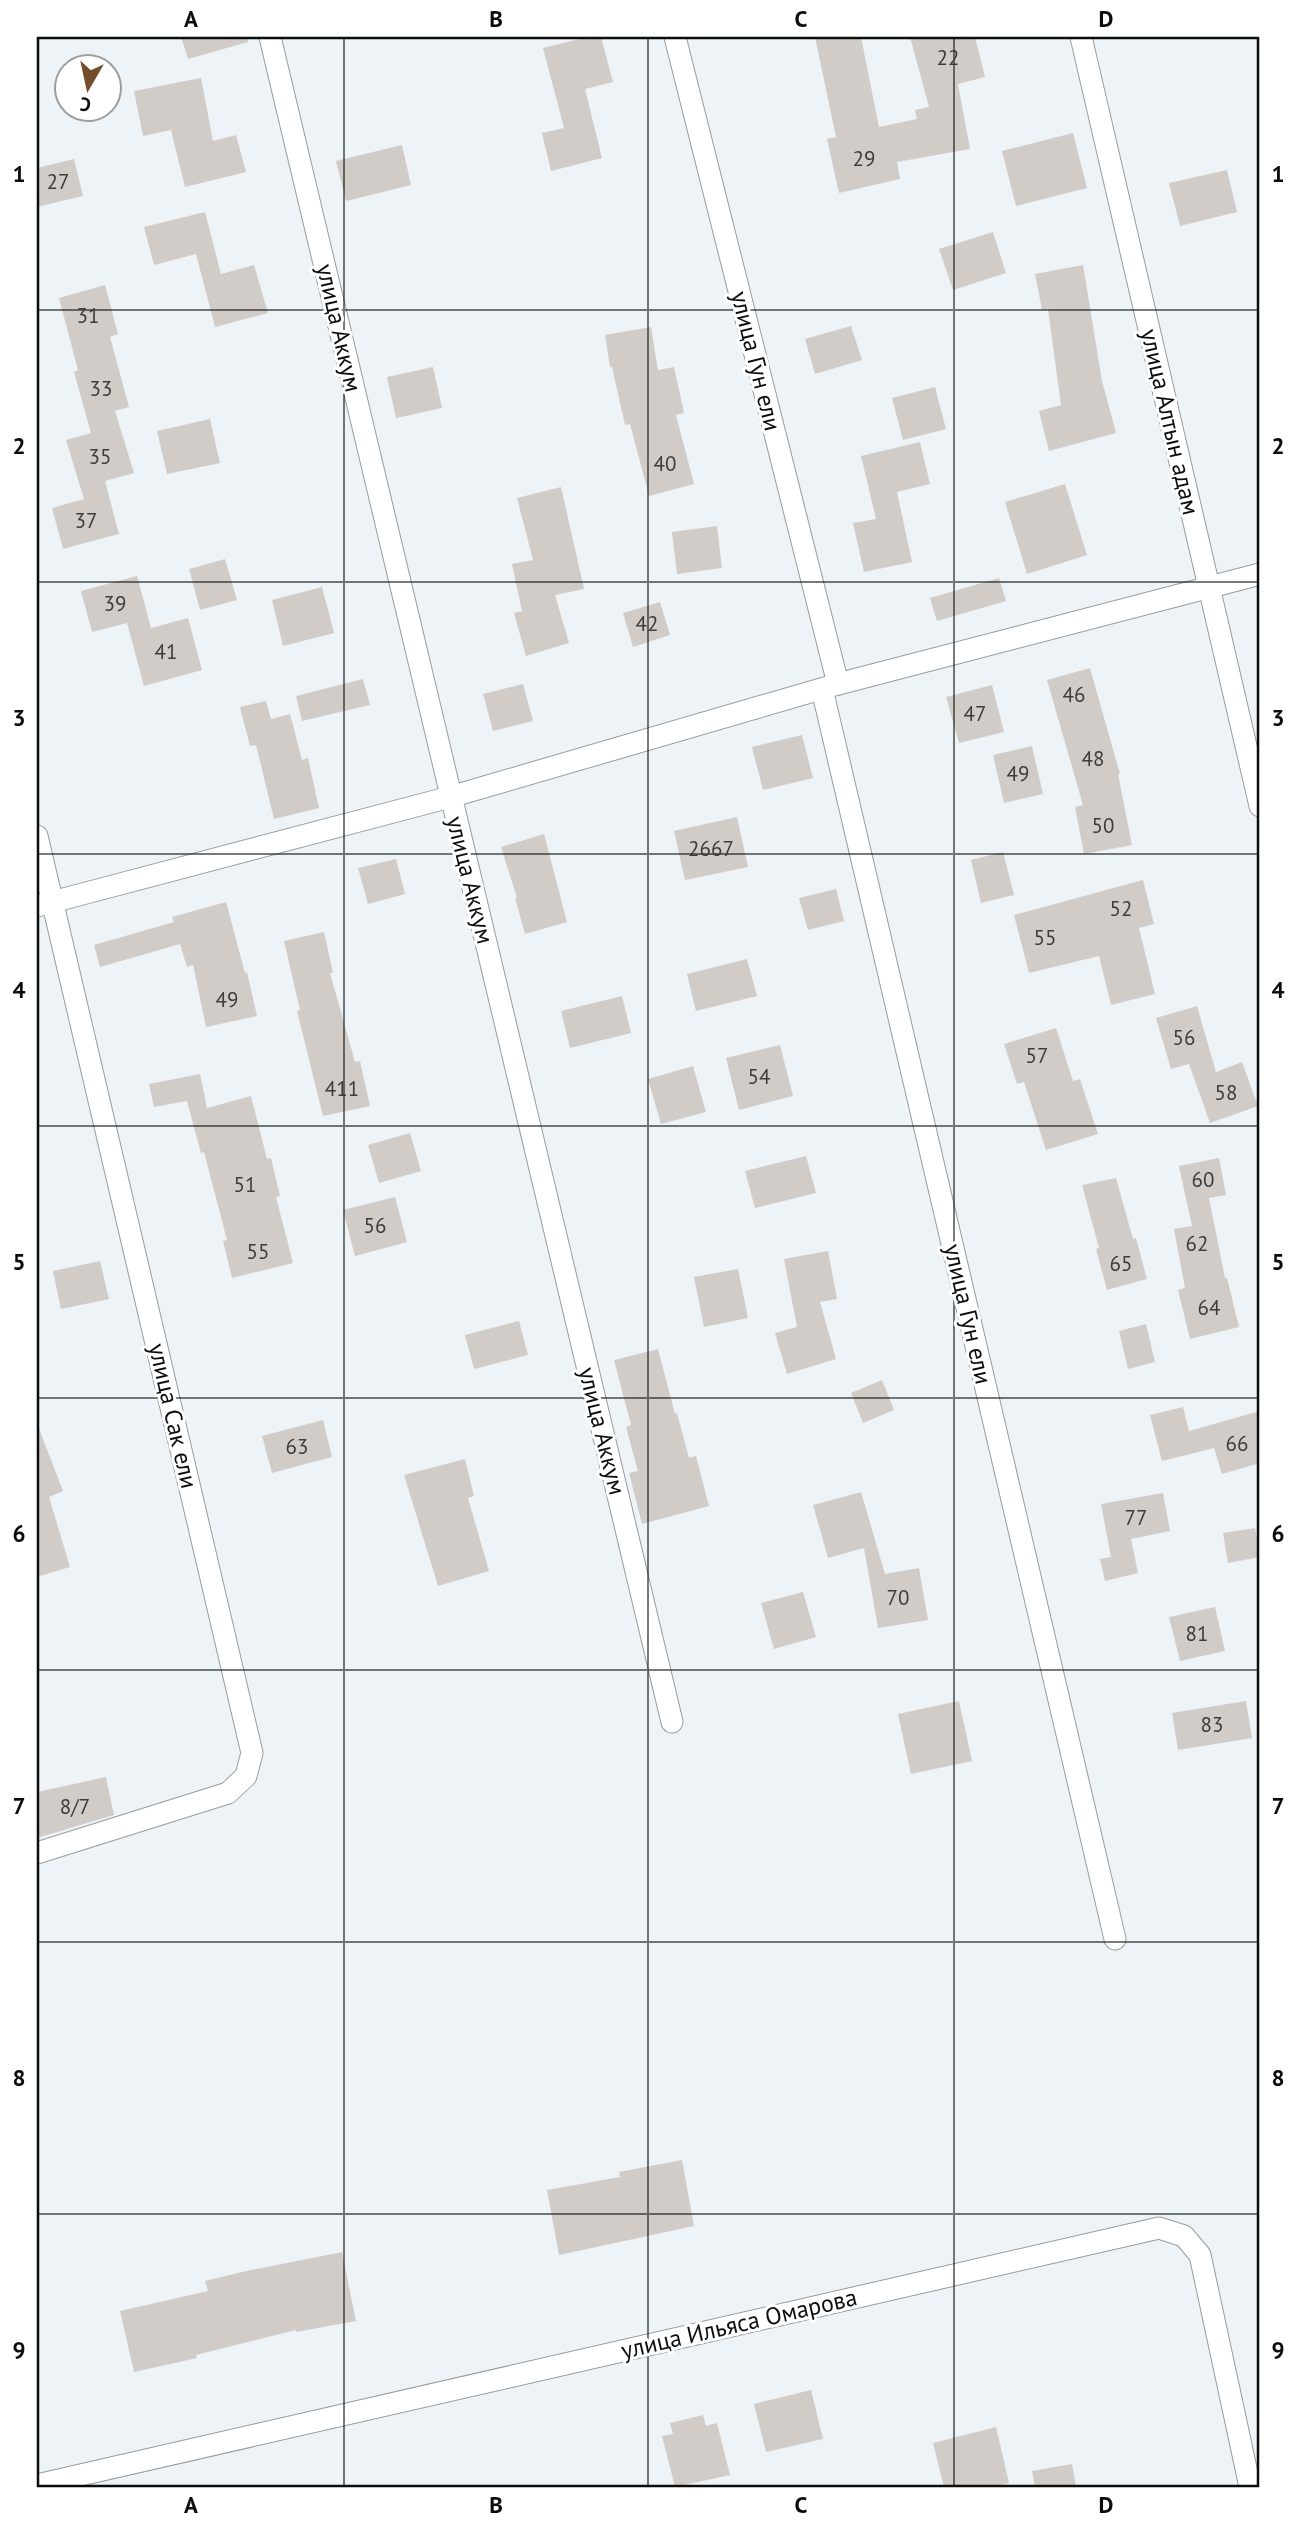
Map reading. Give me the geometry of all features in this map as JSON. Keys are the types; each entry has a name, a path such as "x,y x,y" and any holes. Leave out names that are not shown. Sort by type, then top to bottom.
{"street":[{"name":"улица Аккум","path":"270,37 672,1722"},
{"name":"улица Гун ели","path":"675,37 830,687 1115,1939"},
{"name":"улица Алтын адам","path":"1081,37 1260,806"},
{"path":"45,904 450,797 830,687 1260,574"},
{"name":"улица Сак ели","path":"37,836 45,904 252,1753 246,1776 228,1793 37,1853"},
{"name":"улица Ильяса Омарова","path":"37,2486 1159,2228 1184,2236 1200,2255 1250,2487"}],"building":[{"path":"181,37 247,37 248,42 188,59"},
{"path":"588,37 601,37 613,82 585,89 602,158 551,171 542,133 564,128 543,48"},
{"path":"815,37 861,37 879,127 917,119 915,110 929,107 910,37 975,37 985,77 958,84 970,149 897,162 900,179 839,193 827,139 836,137"},
{"path":"201,78 213,141 236,135 246,172 185,187 171,130 143,136 134,91"},
{"path":"1073,133 1087,188 1016,206 1002,151"},
{"path":"402,145 411,185 346,201 336,161"},
{"path":"74,159 83,196 37,207 37,168"},
{"path":"1227,170 1237,212 1180,226 1169,183"},
{"path":"205,212 221,274 254,265 268,313 215,327 196,254 154,265 144,227"},
{"path":"993,232 1006,273 953,290 939,249"},
{"path":"1083,265 1102,381 1116,433 1049,451 1039,411 1061,405 1048,309 1042,310 1035,274"},
{"path":"105,285 118,334 110,337 129,407 115,411 134,473 105,481 119,534 63,549 52,508 84,499 66,440 91,433 74,372 78,370 59,298"},
{"path":"851,326 862,360 815,374 805,339"},
{"path":"651,327 658,370 674,367 684,413 676,415 694,484 649,496 630,424 625,425 605,335"},
{"path":"433,367 442,408 396,418 387,377"},
{"path":"935,387 946,429 903,440 892,398"},
{"path":"210,419 220,463 167,474 157,431"},
{"path":"920,442 930,484 897,492 912,562 864,572 853,523 876,519 861,456"},
{"path":"1065,484 1087,555 1027,574 1005,502"},
{"path":"561,487 584,589 555,595 569,643 526,656 514,613 522,611 512,564 533,560 517,498"},
{"path":"717,526 722,568 677,574 672,532"},
{"path":"225,559 237,600 200,610 189,569"},
{"path":"137,576 151,628 188,618 202,670 144,686 127,623 92,632 81,591"},
{"path":"999,578 1006,601 937,621 930,598"},
{"path":"322,587 334,633 283,646 272,600"},
{"path":"660,602 670,635 633,647 623,613"},
{"path":"1090,668 1120,774 1132,845 1084,854 1075,807 1083,805 1047,680"},
{"path":"363,679 370,705 302,721 296,696"},
{"path":"523,684 533,721 493,731 483,694"},
{"path":"992,685 1004,732 959,743 946,697"},
{"path":"266,701 271,719 290,714 302,760 308,758 319,808 274,819 256,745 250,746 240,707"},
{"path":"802,735 813,778 763,790 752,747"},
{"path":"1032,746 1043,794 1004,803 993,755"},
{"path":"737,817 748,867 685,880 674,831"},
{"path":"544,834 567,922 525,934 501,847"},
{"path":"1003,852 1014,895 981,903 971,860"},
{"path":"396,859 405,894 368,904 358,868"},
{"path":"1143,880 1154,924 1139,928 1155,994 1111,1005 1099,956 1029,973 1014,915"},
{"path":"836,889 844,921 808,930 799,898"},
{"path":"226,902 257,1016 206,1027 193,965 187,967 180,944 100,967 94,945 174,922 172,917"},
{"path":"324,932 333,973 330,973 355,1062 360,1061 370,1106 323,1116 297,1011 300,1010 284,941"},
{"path":"747,959 757,996 696,1011 687,974"},
{"path":"622,996 631,1033 570,1048 561,1011"},
{"path":"1197,1006 1216,1072 1242,1062 1258,1106 1210,1123 1189,1064 1171,1069 1156,1018"},
{"path":"1056,1028 1073,1081 1080,1079 1098,1134 1046,1150 1024,1082 1017,1084 1004,1044"},
{"path":"780,1045 793,1096 739,1110 726,1058"},
{"path":"693,1066 706,1112 661,1124 648,1079"},
{"path":"200,1074 207,1108 251,1096 267,1159 271,1158 280,1196 276,1197 293,1263 232,1278 223,1241 227,1240 204,1152 201,1153 187,1101 154,1107 149,1084"},
{"path":"410,1133 421,1171 379,1183 368,1145"},
{"path":"806,1156 816,1193 755,1208 745,1171"},
{"path":"1219,1158 1226,1195 1209,1198 1225,1278 1239,1327 1190,1339 1178,1290 1185,1288 1174,1229 1192,1226 1179,1166"},
{"path":"1116,1178 1147,1279 1107,1290 1082,1185"},
{"path":"395,1197 407,1242 355,1256 343,1210"},
{"path":"828,1251 837,1299 820,1302 836,1359 787,1374 775,1333 797,1327 784,1259"},
{"path":"100,1261 109,1299 61,1309 53,1271"},
{"path":"738,1269 748,1318 704,1327 694,1277"},
{"path":"519,1321 528,1355 474,1369 465,1335"},
{"path":"1146,1324 1155,1362 1128,1369 1119,1331"},
{"path":"658,1349 689,1458 696,1456 709,1506 642,1524 629,1473 638,1471 626,1427 631,1425 614,1360"},
{"path":"882,1380 894,1410 863,1423 851,1393"},
{"path":"1183,1407 1189,1431 1260,1411 1260,1463 1222,1474 1214,1448 1162,1461 1150,1415"},
{"path":"323,1420 332,1457 272,1473 262,1436"},
{"path":"38,1426 63,1491 49,1497 70,1567 37,1577"},
{"path":"465,1459 474,1496 468,1498 489,1571 438,1586 404,1475"},
{"path":"861,1492 885,1574 919,1568 928,1620 878,1628 864,1548 828,1558 813,1505"},
{"path":"1163,1493 1170,1531 1131,1539 1138,1573 1105,1581 1100,1559 1111,1557 1101,1504"},
{"path":"1255,1528 1260,1557 1228,1563 1223,1533"},
{"path":"803,1592 816,1637 774,1649 761,1603"},
{"path":"1215,1607 1225,1651 1180,1661 1169,1617"},
{"path":"959,1701 972,1761 911,1774 898,1714"},
{"path":"1246,1701 1252,1738 1178,1750 1172,1713"},
{"path":"106,1777 114,1815 37,1838 37,1792"},
{"path":"682,2160 694,2226 559,2255 547,2190 620,2177 619,2172"},
{"path":"342,2252 356,2321 296,2330 196,2355 197,2358 134,2372 120,2311 208,2291 205,2281"},
{"path":"811,2390 823,2439 766,2452 754,2404"},
{"path":"703,2415 706,2426 717,2423 730,2475 675,2487 662,2436 673,2434 670,2423"},
{"path":"996,2427 1009,2483 992,2487 944,2487 933,2443"},
{"path":"1072,2464 1076,2487 1035,2487 1032,2471"}]}
